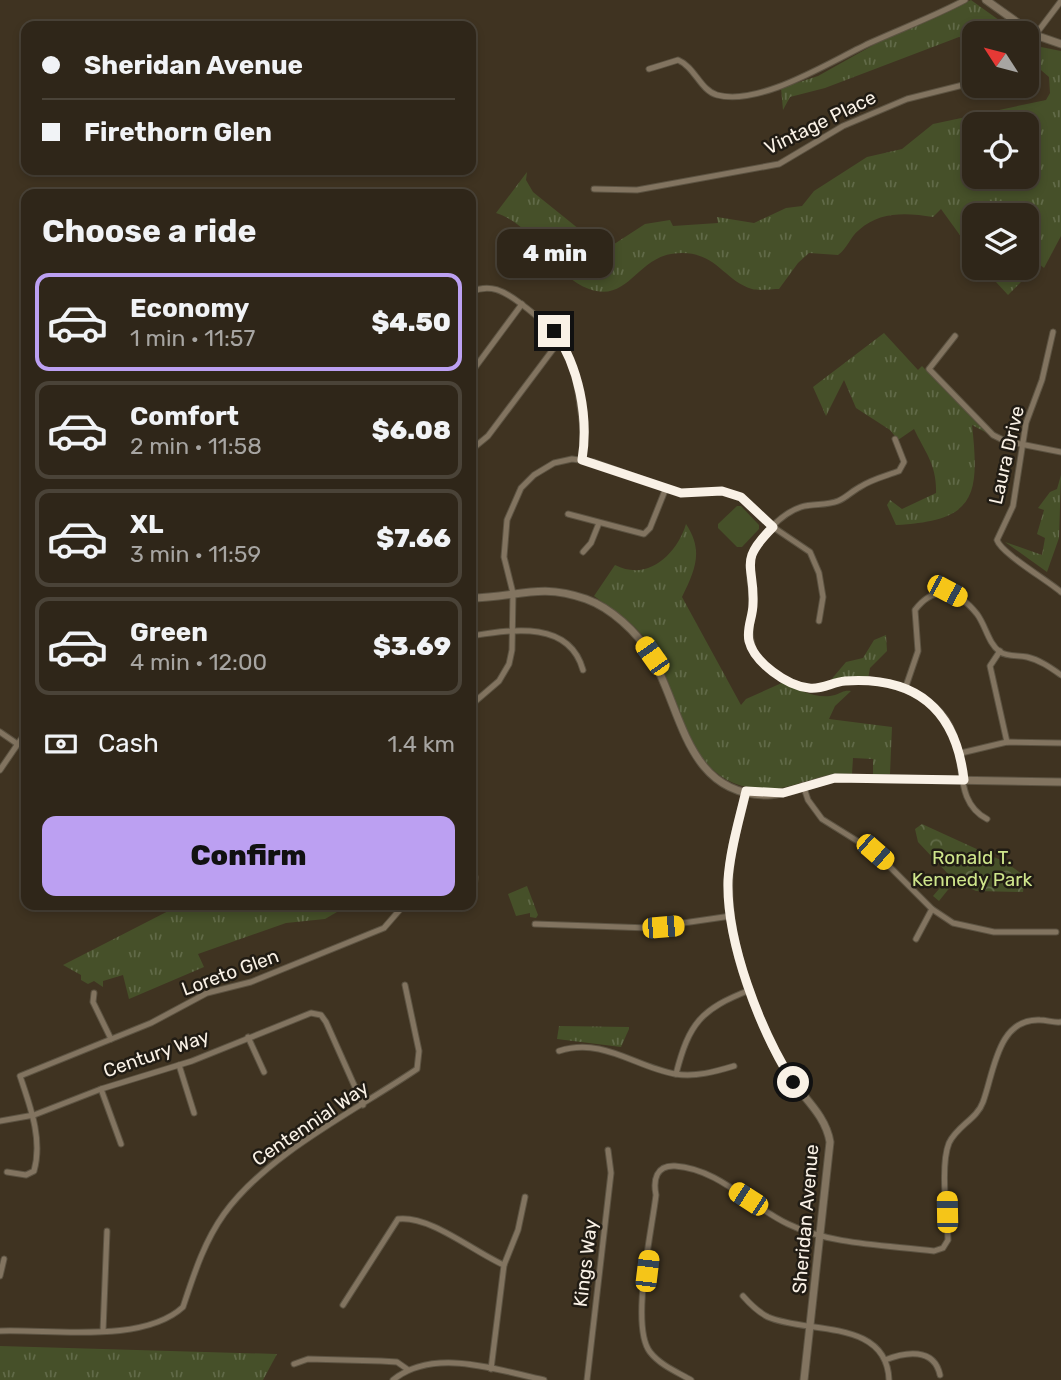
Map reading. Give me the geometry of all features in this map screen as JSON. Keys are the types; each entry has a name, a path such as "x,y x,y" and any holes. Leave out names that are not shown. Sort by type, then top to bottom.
{"street":[{"path":"649,69 678,60 686,63 706,88 716,94 750,93 813,74 869,43 965,0"},
{"path":"991,1 1017,21"},
{"path":"1040,28 1061,1"},
{"path":"1040,37 1061,44"},
{"name":"Vintage Place","path":"594,189 637,190 779,163 844,126 907,99 962,85"},
{"path":"476,290 502,290 522,304 560,340 576,372 584,435 582,460"},
{"path":"476,366 522,304"},
{"name":"Laura Drive","path":"1053,332 1021,445 1013,506 998,544 1002,551 1036,571 1061,592"},
{"path":"955,336 929,369 982,427 1005,441 1061,452"},
{"path":"476,446 488,436 560,340"},
{"path":"895,439 904,462 899,471 877,478 839,501 798,508 760,540 751,556 748,571 754,604 749,638 760,663 807,688 846,681 905,689 942,713 951,727 961,753 964,797 972,809 987,819"},
{"path":"476,700 504,673 509,664 513,593 504,557 507,520 515,497 534,475 554,463 582,460 666,488 692,494 722,491 741,497 773,527 810,552 819,573 823,597 819,621"},
{"path":"568,514 644,534 650,528 666,488"},
{"path":"583,552 591,543 598,523"},
{"path":"476,597 529,590 557,591 586,599 635,633 652,656 696,757 712,775 746,791 783,793 803,785 835,778 1061,782"},
{"path":"905,689 918,651 915,610 923,599 939,591 947,591 969,606 1000,651 1030,658 1061,675"},
{"path":"476,635 513,629 533,630 555,637 573,650 583,670"},
{"path":"1000,651 990,666 1007,742"},
{"path":"0,732 16,743"},
{"path":"0,770 21,738"},
{"path":"961,753 1007,742 1061,743"},
{"path":"803,785 808,800 822,820 875,852 932,909 962,926 994,932 1056,932"},
{"name":"Sheridan Avenue","path":"746,791 730,865 731,916 750,990 786,1070 820,1116 829,1137 821,1236 804,1380"},
{"path":"916,939 932,909"},
{"name":"Loreto Glen","path":"34,1115 20,1076 151,1023 207,993 251,982 384,928 400,910"},
{"path":"535,924 649,928 731,916"},
{"name":"Centennial Way","path":"0,1331 103,1331 146,1325 175,1314 183,1307 208,1240 241,1193 278,1160 416,1069 419,1051 405,985"},
{"path":"676,1074 684,1042 702,1016 725,1000 750,990"},
{"path":"94,993 93,1002 111,1039"},
{"name":"Century Way","path":"0,1121 34,1115 101,1089 179,1065 311,1013 321,1015 363,1105"},
{"path":"691,1380 659,1361 649,1351 641,1322 656,1195 655,1175 662,1168 673,1165 708,1174 788,1224 821,1236 934,1251 943,1248 947,1240 946,1157 950,1143 982,1105 998,1050 1005,1038 1021,1025 1038,1020 1061,1022"},
{"path":"248,1037 264,1072"},
{"path":"559,1051 572,1046 620,1053 676,1074 707,1074 734,1066"},
{"path":"179,1065 194,1113"},
{"path":"101,1089 121,1144"},
{"path":"7,1172 26,1175 34,1171 37,1160 34,1115"},
{"name":"Kings Way","path":"587,1380 611,1173 608,1150"},
{"path":"491,1368 504,1265 518,1230 525,1197"},
{"path":"343,1305 398,1219 406,1218 439,1229 504,1265"},
{"path":"103,1331 107,1231"},
{"path":"0,1276 4,1259"},
{"path":"743,1296 770,1318 811,1324 867,1341 885,1360 889,1380"},
{"path":"885,1360 912,1352 928,1356 939,1368 940,1375"},
{"path":"294,1364 300,1359 382,1361 397,1362 409,1368"},
{"path":"393,1380 409,1368 440,1362 491,1368 544,1380"}],"green space":[{"path":"971,0 1000,21 962,21 962,38 825,88 790,97 783,110 781,88 818,76 893,34"},
{"path":"1040,47 1061,51 1061,236 1044,268 1039,264 1039,203 962,203 962,238 941,209 933,217 904,214 885,216 867,224 856,233 838,255 809,253 779,289 752,289 742,285 708,260 686,253 659,258 622,286 602,292 577,283 565,274 523,229 496,213 527,172 526,180 533,192 605,250 645,224 670,220 673,226 718,223 717,217 754,223 786,208 802,206 814,191 867,157 902,149 933,124 962,118 962,189 1039,189 1039,112 990,112 1046,100 1050,93 1049,77 1040,69"},
{"path":"994,280 1023,280 1008,295"},
{"path":"884,333 918,370 922,366 987,433 972,425 975,470 972,487 967,500 957,511 942,518 896,525 887,505 890,500 902,509 936,493 932,467 914,429 898,440 890,430 856,408 844,380 826,416 813,387"},
{"path":"1061,475 1059,538 1047,572 1005,542 1042,555 1045,538 1037,534 1044,510 1038,508 1050,492 1057,489"},
{"path":"737,506 741,506 759,525 759,529 742,547 737,547 718,528 718,524"},
{"path":"686,524 695,543 696,560 682,597 741,705 746,699 784,682 802,691 822,696 851,691 835,706 829,719 892,727 890,774 873,775 873,759 853,758 852,774 827,776 781,788 758,789 732,782 713,770 698,752 659,662 647,641 629,622 594,596 615,565 639,570 660,562 676,545"},
{"path":"886,635 887,651 870,668 868,679 847,678 830,681 846,662 863,658 874,640"},
{"name":"Ronald T. Kennedy Park","path":"922,824 1005,862 1025,876 1023,892 976,891 955,881 939,901 933,896 950,876 918,842 915,829"},
{"path":"527,886 538,915 536,918 530,917 530,913 516,916 508,894"},
{"path":"170,910 340,910 325,919 286,923 198,954 204,967 129,999 123,975 103,981 103,987 94,981 88,984 81,980 81,975 63,965"},
{"path":"559,1026 629,1029 621,1047 557,1039"},
{"path":"0,1346 277,1354 263,1380 0,1380"}],"route":[{"path":"554,331 570,356 576,372 584,435 582,460 681,493 722,491 741,497 773,527 760,540 751,556 748,571 754,604 748,631 754,654 760,663 807,688 846,681 894,685 916,694 942,713 951,727 961,753 964,780 835,778 813,782 783,793 766,795 746,791 733,844 728,883 732,923 750,990 793,1082"}]}
